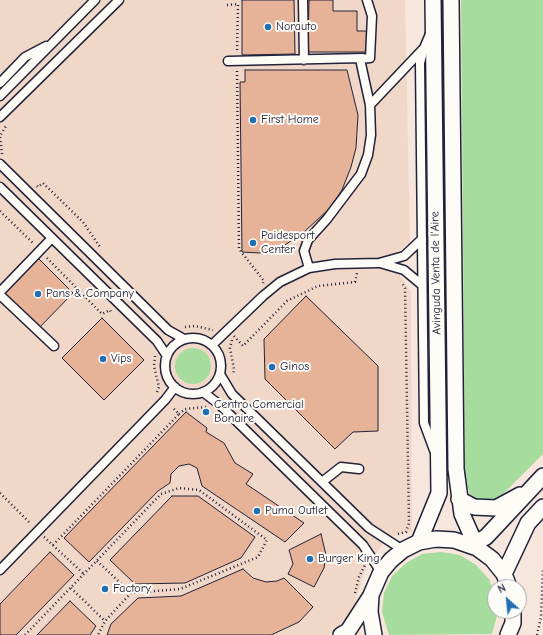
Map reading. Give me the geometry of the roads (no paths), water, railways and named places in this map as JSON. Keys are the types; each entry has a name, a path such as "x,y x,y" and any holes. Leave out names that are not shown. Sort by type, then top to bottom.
{"street":[{"name":"Avinguda Venta de l'Aire","path":"419,542 439,493 433,0"},
{"name":"Avinguda Venta de l'Aire","path":"451,0 456,469 462,514 474,545"},
{"path":"474,545 486,537 543,476"},
{"path":"459,499 474,507 496,508 532,489"},
{"path":"507,579 528,523 543,507"},
{"path":"341,635 348,631 371,595 381,572 391,560 403,550 419,542 442,539 454,540 474,545 492,559 505,579"},
{"path":"371,595 370,612 374,635"},
{"path":"508,635 513,619"}],"lane":[{"path":"0,96 95,0"},
{"path":"0,117 119,0"},
{"path":"303,0 304,60"},
{"path":"367,0 372,16 370,58"},
{"path":"433,28 424,48 420,63 422,285 424,423 439,462"},
{"path":"0,83 25,57 56,40"},
{"path":"370,105 424,48"},
{"path":"228,61 370,58"},
{"path":"309,268 304,252 308,240 361,174 368,155 371,135 370,105 364,71 360,59 370,58"},
{"path":"0,164 168,330 184,339"},
{"path":"0,187 157,341 167,356"},
{"path":"0,292 52,238"},
{"path":"212,345 263,296 280,282 309,268 335,264 379,263 404,256 422,239"},
{"path":"379,263 404,270 422,285"},
{"path":"0,296 54,346"},
{"path":"194,338 204,340 212,345 218,353 221,363 220,374 210,388 203,392 193,394 183,392 175,387 166,373 167,356 171,348 184,339 194,338"},
{"path":"220,374 232,394 369,528 403,550"},
{"path":"0,570 165,400 175,387"},
{"path":"203,392 220,406 363,545 381,572"},
{"path":"322,482 341,467 359,469"}],"place":[{"name":"Norauto","path":"268,27"},
{"name":"First Home","path":"253,120"},
{"name":"Paidesport Center","path":"253,243"},
{"name":"Pans & Company","path":"38,294"},
{"name":"Vips","path":"103,359"},
{"name":"Ginos","path":"272,367"},
{"name":"Centro Comercial Bonaire","path":"206,412"},
{"name":"Puma Outlet","path":"257,511"},
{"name":"Burger King","path":"310,559"},
{"name":"Factory","path":"105,589"}]}
